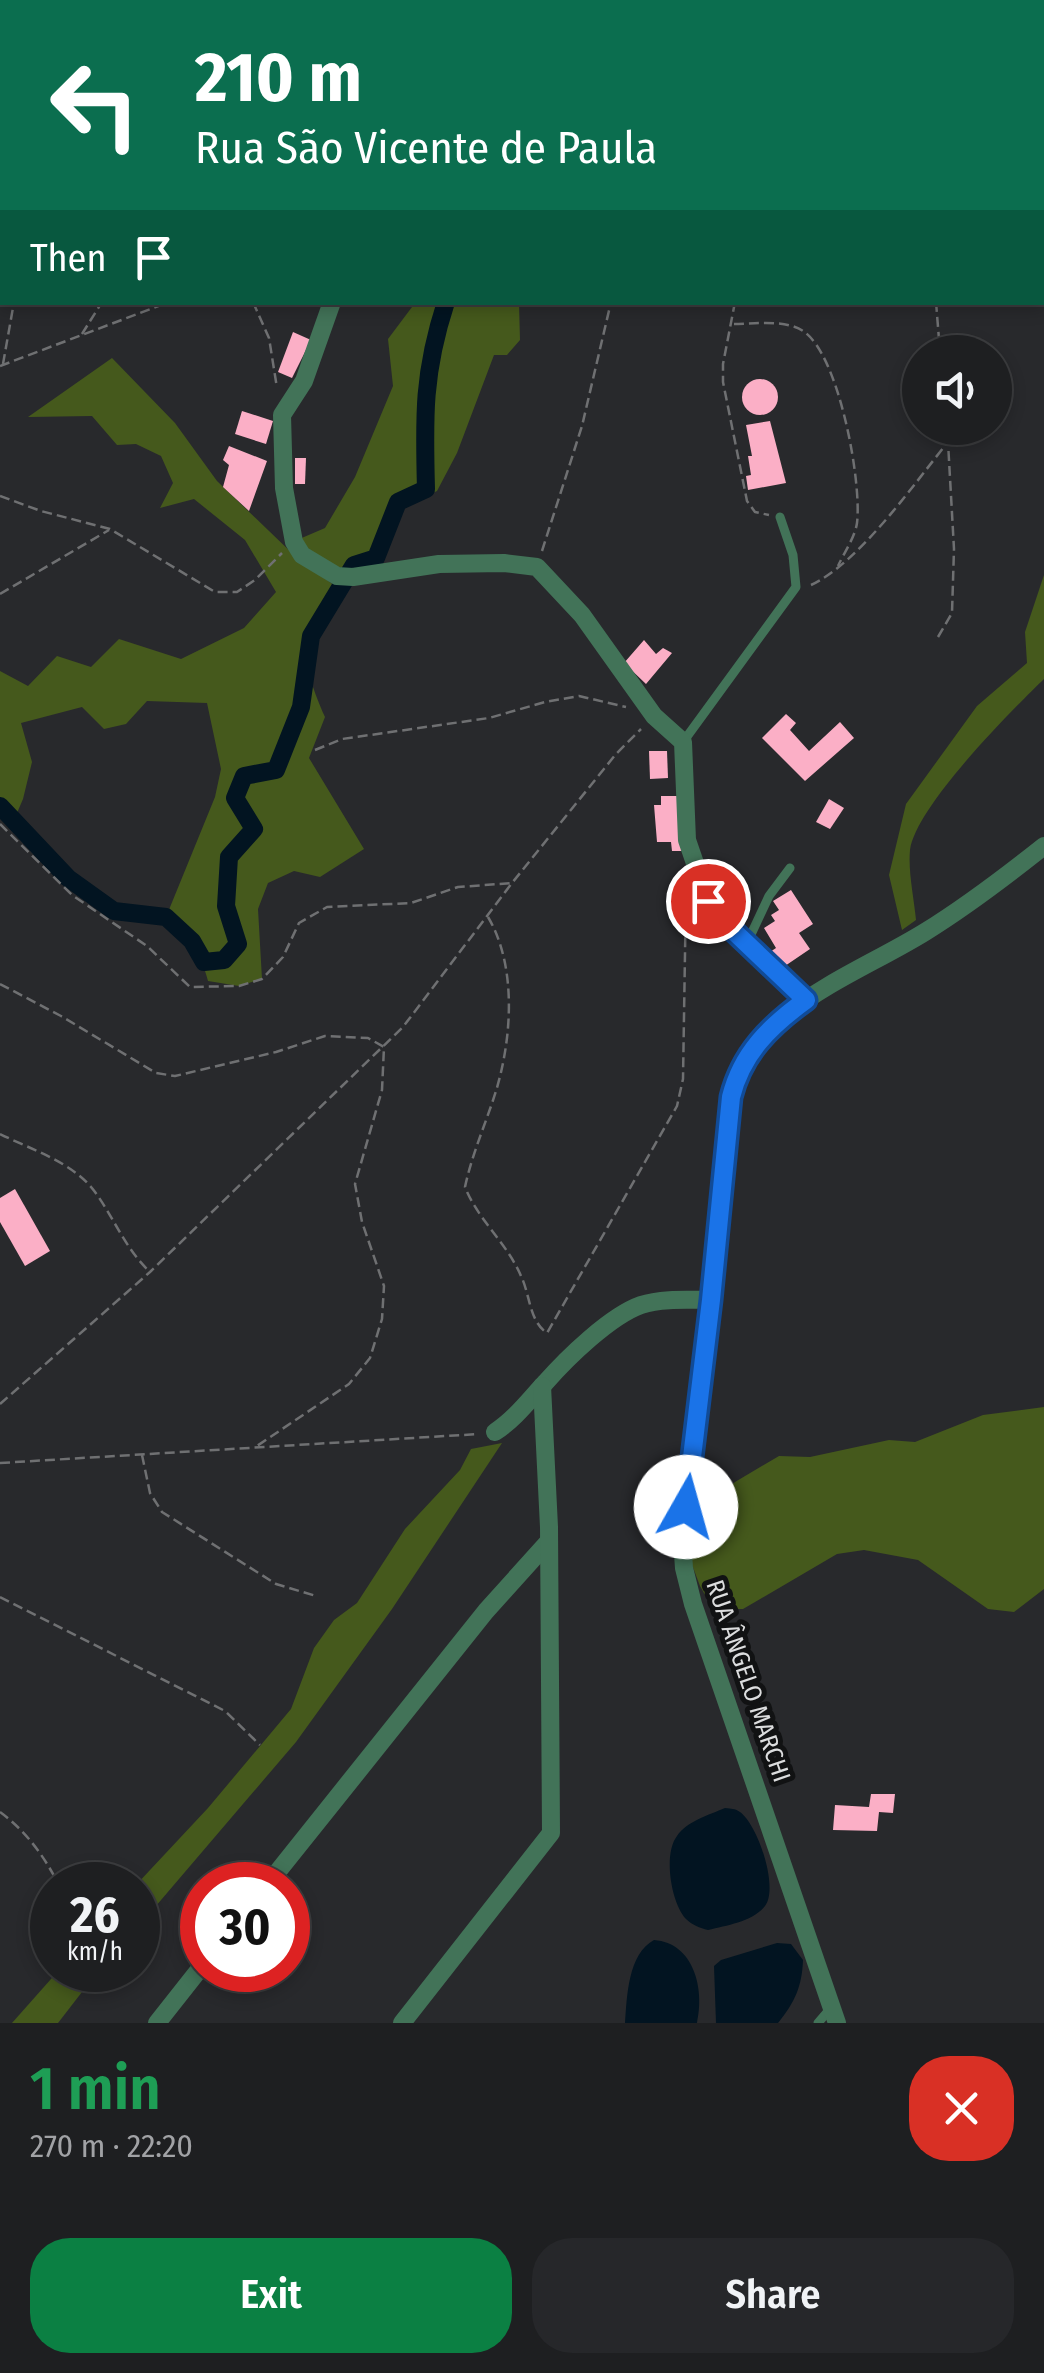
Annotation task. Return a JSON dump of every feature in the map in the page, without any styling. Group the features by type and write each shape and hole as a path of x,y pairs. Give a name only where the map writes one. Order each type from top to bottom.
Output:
{"street":[{"path":"331,305 304,381 282,414 284,488 294,542 302,555 348,577 440,564 536,566 582,615 654,716 683,742 687,840 708,901 722,920 806,1000"},
{"name":"RUA ÂNGELO MARCHI","path":"834,2015 692,1604 684,1568 682,1540 726,1136 737,1072 753,1047 806,1000 973,902 1044,846"},
{"path":"495,1432 510,1423 565,1360 640,1305 711,1300"},
{"path":"402,2023 551,1833 549,1541 542,1386"},
{"path":"285,1862 486,1612 549,1541"},
{"path":"156,2023 181,1992"}],"lane":[{"path":"683,742 796,588 793,555 780,518"},
{"path":"747,943 768,896 790,868"},
{"path":"818,2023 834,2015"}],"path":[{"path":"1,366 13,305"},
{"path":"82,336 100,305"},
{"path":"1,366 161,305"},
{"path":"253,305 268,338 282,414"},
{"path":"536,566 582,426 610,305"},
{"path":"736,305 723,382 748,501 755,512 780,518"},
{"path":"936,305 939,335"},
{"path":"734,324 776,323 803,330 824,355 851,437 856,471 857,526 838,566"},
{"path":"796,588 814,584 838,566 894,510 946,445"},
{"path":"938,637 952,614 954,549 948,445"},
{"path":"0,496 41,512 110,529 216,592 237,592 256,580 294,542"},
{"path":"0,594 110,529"},
{"path":"315,750 342,739 489,718 579,696 654,716"},
{"path":"0,1404 150,1272 384,1047 616,754 654,716"},
{"path":"0,824 72,896 148,946 190,987 238,986 262,979 283,957 298,923 327,907 411,903 458,887 512,883"},
{"path":"488,917 499,935 506,960 508,1007 497,1086 465,1187 473,1206 521,1274 538,1326 547,1332 677,1106 684,1079 686,877"},
{"path":"0,984 156,1073 176,1076 325,1036 368,1038 384,1047"},
{"path":"254,1448 349,1384 370,1358 382,1320 384,1286 362,1222 356,1184 382,1090 384,1047"},
{"path":"0,1134 74,1170 94,1190 133,1256 150,1272"},
{"path":"0,1463 495,1432"},
{"path":"142,1456 150,1493 162,1512 276,1584 316,1596"},
{"path":"0,1597 225,1711 260,1745"},
{"path":"0,1812 17,1824 47,1862"}],"green space":[{"path":"414,305 519,305 520,340 507,355 494,355 457,453 437,491 402,508 378,572 355,571 323,561 297,540 325,528 355,477 393,386 388,339"},
{"path":"112,358 175,423 217,481 296,557 339,589 318,624 308,651 310,678 325,717 309,758 364,849 320,877 294,871 268,883 258,909 262,979 239,986 208,981 192,946 166,917 215,797 221,769 207,703 147,701 126,724 104,729 82,707 21,723 32,762 23,799 14,820 0,806 0,671 28,686 57,656 91,667 119,639 181,659 244,628 276,592 245,540 194,499 160,508 173,483 161,456 136,444 117,445 92,416 28,417"},
{"path":"1044,575 1044,679 967,760 916,831 910,850 910,876 916,920 902,930 889,875 906,804 977,706 1027,663 1025,632"},
{"path":"1044,1407 1044,1589 1014,1612 988,1609 918,1560 864,1550 837,1554 743,1609 713,1609 700,1586 691,1562 715,1500 735,1482 779,1456 810,1457 889,1440 915,1442 983,1415"},
{"path":"502,1443 392,1609 296,1742 194,1862 180,1862 180,1878 160,1901 158,1862 291,1709 314,1648 334,1620 357,1603 405,1529 460,1470 471,1449"},
{"path":"39,1992 82,1992 58,2023 12,2023"}],"water":[{"path":"725,1808 740,1812 753,1830 768,1872 769,1897 753,1916 708,1930 686,1919 676,1902 670,1854 686,1826"},
{"path":"654,1940 679,1949 694,1970 699,1996 697,2023 625,2023 634,1965 645,1946"},
{"path":"777,1943 791,1944 803,1960 799,1986 778,2023 716,2023 714,1966 721,1960"}],"building":[{"path":"293,332 311,340 292,378 278,372"},
{"path":"760,379 773,384 778,397 773,410 760,415 747,410 742,397 747,384"},
{"path":"242,411 273,421 266,444 235,434"},
{"path":"770,421 786,483 748,490 748,456 752,456 746,425"},
{"path":"229,446 267,461 249,511 223,487 229,465 223,460"},
{"path":"295,458 306,458 305,484 295,484"},
{"path":"644,640 656,654 663,648 672,653 646,684 624,663"},
{"path":"786,714 796,723 790,730 809,751 840,722 854,738 805,781 762,738"},
{"path":"649,751 667,751 668,778 650,779"},
{"path":"661,796 678,796 682,851 672,851 671,842 657,842 654,805 661,805"},
{"path":"829,799 844,808 830,829 816,822"},
{"path":"791,890 813,924 799,933 810,949 782,968 770,952 776,948 764,928 775,921 771,915 779,910 773,901"},
{"path":"15,1189 50,1251 25,1266 0,1222 0,1198"},
{"path":"871,1794 895,1794 893,1813 879,1812 877,1831 833,1830 835,1805 869,1807"}],"waterway":[{"path":"0,806 68,878 114,911 166,917 192,941 204,962 224,960 238,944 226,906 229,857 254,829 235,798 244,776 276,770 301,707 311,636 354,565 376,558 398,502 426,489 427,395 445,305"}],"route":[{"path":"686,1507 731,1097 737,1072 753,1047 806,1000 722,920 708,901"}]}
